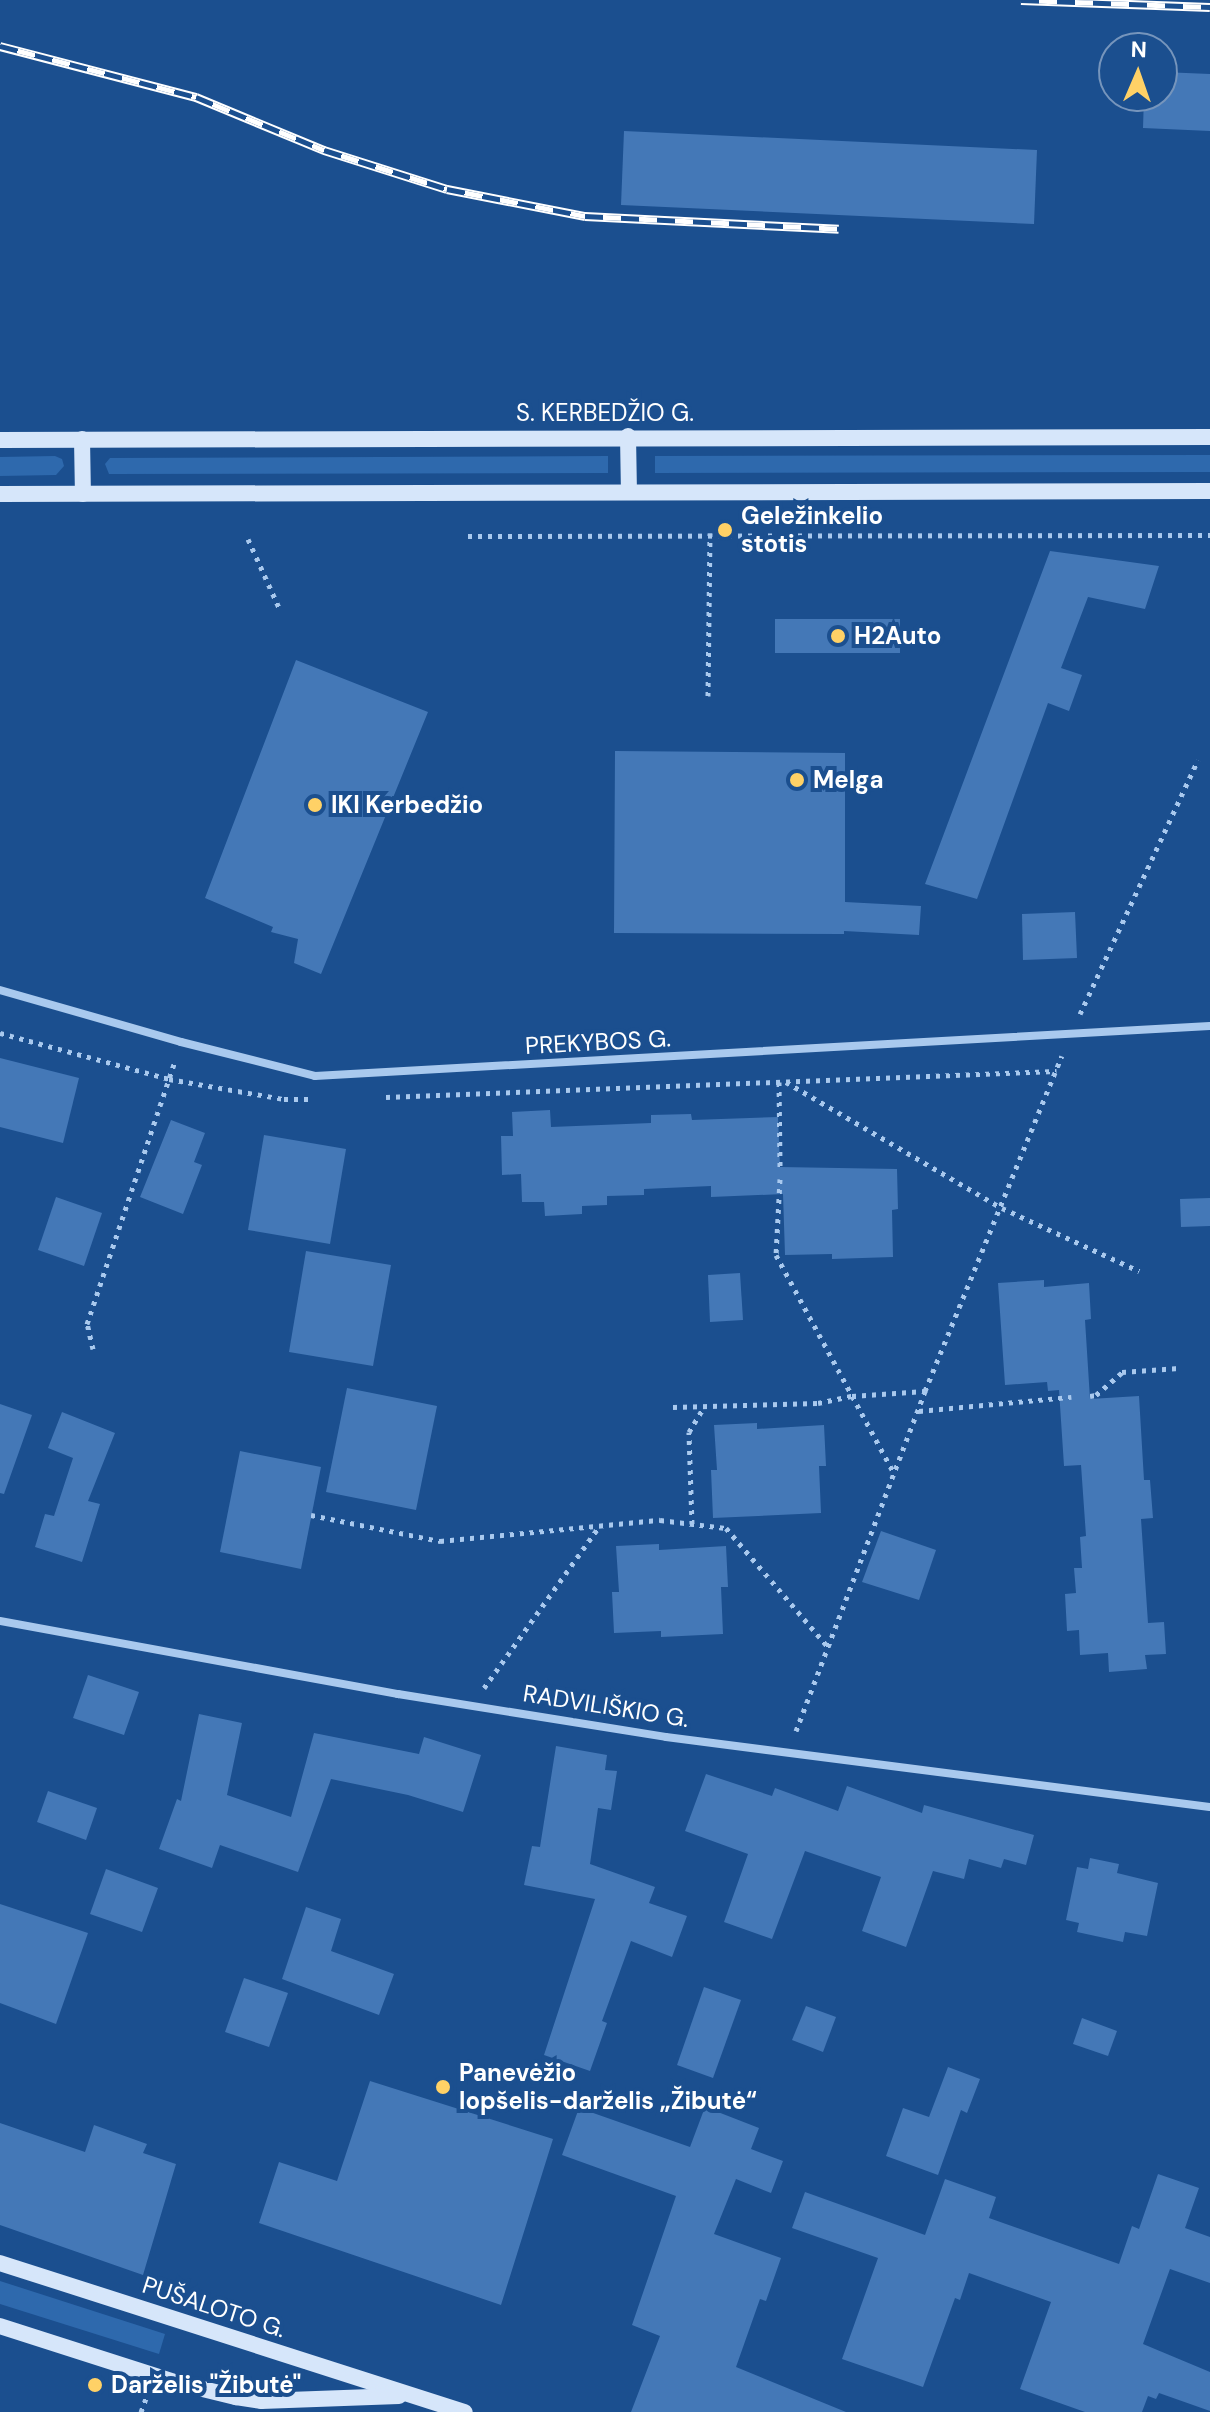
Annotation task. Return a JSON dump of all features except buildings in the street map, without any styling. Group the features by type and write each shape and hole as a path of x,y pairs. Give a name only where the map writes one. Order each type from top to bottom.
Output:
{"main road":[{"name":"S. KERBEDŽIO G.","path":"0,440 628,436 1210,437"},
{"path":"628,436 629,492"},
{"path":"82,439 83,494"},
{"path":"0,494 1210,491"},
{"name":"PUŠALOTO G.","path":"0,2263 465,2412"},
{"name":"PUŠALOTO G.","path":"0,2326 178,2383 236,2397 261,2401 413,2396"}],"street":[{"name":"PREKYBOS G.","path":"0,990 181,1042 315,1076 1210,1026"},
{"name":"RADVILIŠKIO G.","path":"0,1621 471,1706 666,1737 1210,1807"}],"path":[{"path":"708,696 710,533"},
{"path":"468,536 710,533 1210,535"},
{"path":"248,539 280,610"},
{"path":"788,1751 925,1391 1070,1036 1198,760"},
{"path":"0,1033 169,1079 87,1324 93,1349"},
{"path":"399,1097 1056,1071"},
{"path":"780,1168 782,1082"},
{"path":"782,1082 1002,1208 1139,1271"},
{"path":"780,1179 776,1255 895,1474"},
{"path":"1090,1396 1096,1395 1122,1372 1179,1368"},
{"path":"673,1407 818,1403 852,1396 925,1391"},
{"path":"919,1411 1071,1397"},
{"path":"692,1524 689,1432 704,1406"},
{"path":"311,1515 440,1541 660,1520 726,1528 829,1648"},
{"path":"471,1706 600,1526"}],"shaded area":[{"path":"1210,455 1210,472 655,473 655,456"},
{"path":"55,456 62,459 64,466 56,475 0,476 0,457"},
{"path":"608,456 608,473 109,474 105,464 110,458"},
{"path":"0,2281 165,2334 159,2354 0,2304"}],"railway":[{"path":"1021,0 1210,7"},
{"path":"0,46 196,97 324,150 447,189 585,216 839,229"}],"place":[{"name":"Geležinkelio stotis","path":"725,530"},
{"name":"H2Auto","path":"838,636"},
{"name":"Melga","path":"797,780"},
{"name":"IKI Kerbedžio","path":"315,805"},
{"name":"Panevėžio lopšelis-darželis „Žibutė“","path":"443,2087"},
{"name":"Darželis \"Žibutė\"","path":"95,2385"}]}
